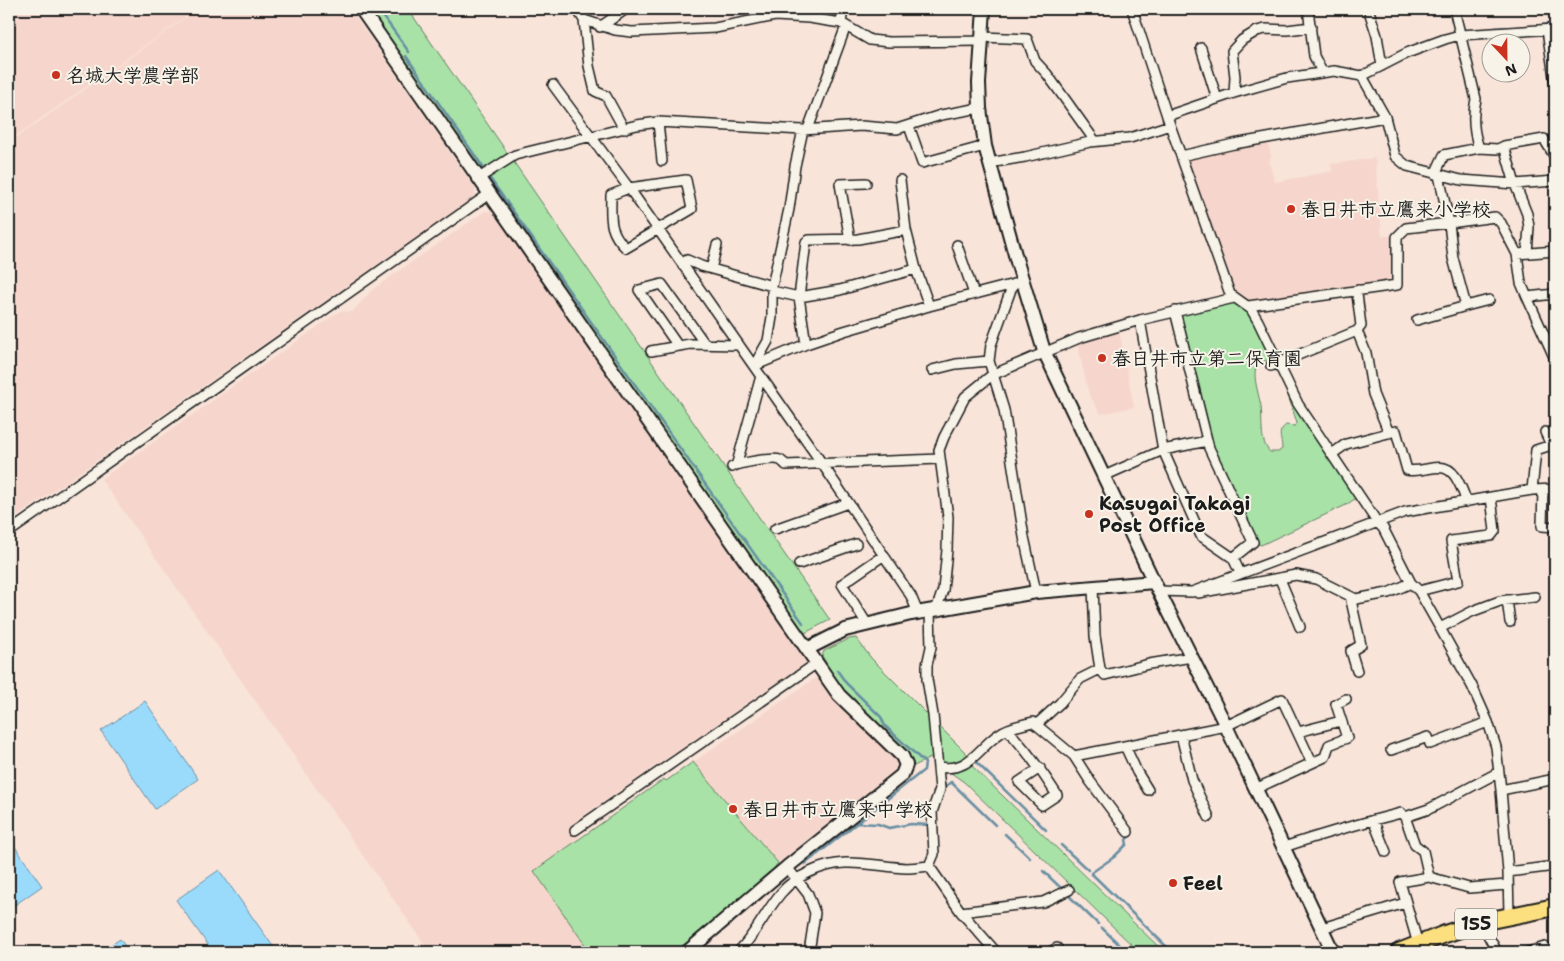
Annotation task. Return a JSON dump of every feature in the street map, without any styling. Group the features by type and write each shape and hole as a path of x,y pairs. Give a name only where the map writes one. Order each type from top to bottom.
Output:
{"highway":[{"name":"155","path":"1399,952 1481,922 1555,907"}],"street":[{"path":"360,9 839,695 902,756 906,765 902,775 787,867 687,952"},
{"path":"577,9 584,20 589,66 595,91 606,96 624,128"},
{"path":"600,27 626,9"},
{"path":"754,366 768,341 772,317 772,288 789,209 795,166 805,129 843,24 843,9"},
{"path":"984,9 980,108 985,146 1018,283 1044,352 1256,788 1333,952"},
{"path":"1132,9 1168,121 1230,294 1248,306 1258,321 1274,365 1298,404 1382,528 1411,583 1419,591 1472,686 1488,722 1496,748 1501,790 1508,872 1509,915"},
{"path":"1308,9 1314,56 1322,72"},
{"path":"1454,9 1476,99 1473,129 1479,148"},
{"path":"1369,11 1377,36 1382,66"},
{"path":"584,20 600,27 632,32 715,28 775,12 843,24 870,40 889,42 1027,39 1035,61 1047,74 1095,141"},
{"path":"1234,93 1235,77 1232,51 1242,40 1257,31 1265,29 1287,30 1311,27"},
{"path":"989,163 1095,141 1130,138 1217,99 1286,78 1334,71 1362,76 1429,44 1460,35 1551,29 1555,83"},
{"path":"1201,48 1217,99"},
{"path":"1362,76 1385,117 1395,156 1407,166 1461,180 1515,184 1555,181"},
{"path":"553,85 592,136 754,366 911,596 928,612"},
{"path":"479,178 515,155 624,128 658,122 805,129 861,126 897,129 940,115 980,108"},
{"path":"1181,156 1234,144 1385,117"},
{"path":"658,122 662,161"},
{"path":"908,126 922,164 985,146"},
{"path":"1466,306 1437,174 1444,155 1479,148 1498,149 1504,146 1544,139 1555,156"},
{"path":"1504,146 1515,184 1527,214 1527,253"},
{"path":"686,180 692,209 626,248 616,239 612,225 611,195 629,188 686,180"},
{"path":"900,180 906,230 916,269 929,306"},
{"path":"850,240 840,184 866,183"},
{"path":"9,532 490,194"},
{"path":"1248,306 1397,285 1397,237 1406,228 1495,217 1501,222 1517,254 1521,283 1555,359"},
{"path":"806,344 799,297 806,242 809,240 850,240 906,230"},
{"path":"710,269 717,245"},
{"path":"957,245 974,294"},
{"path":"1517,254 1555,251"},
{"path":"683,266 687,260 799,297 840,290 916,269"},
{"path":"754,366 806,344 929,306 1018,283"},
{"path":"1018,283 991,345 989,361 1004,410 1018,507 1036,592"},
{"path":"678,346 639,290 662,284 705,344"},
{"path":"1274,365 1357,331 1361,326 1358,290"},
{"path":"1527,297 1555,294"},
{"path":"929,866 934,854 932,812 940,789 933,715 927,679 927,665 931,647 928,612 943,590 948,517 939,450 965,397 992,375 1079,338 1140,320 1234,298"},
{"path":"1417,320 1489,300"},
{"path":"1176,312 1206,441 1253,542 1233,558"},
{"path":"1140,320 1163,450 1201,536 1233,558 1240,573"},
{"path":"1357,331 1366,353 1373,394 1389,432"},
{"path":"652,351 678,346 705,344 739,345"},
{"path":"932,370 956,364 989,361"},
{"path":"761,376 734,465 778,459 786,465 821,462 940,459"},
{"path":"1332,454 1346,444 1396,431 1407,470 1446,468 1457,478 1466,502"},
{"path":"1532,490 1536,450 1551,445 1545,432"},
{"path":"1104,476 1163,450 1206,441"},
{"path":"1192,592 1405,512 1532,490 1555,489"},
{"path":"1544,490 1542,526 1555,527"},
{"path":"1419,591 1458,581 1451,542 1491,536 1496,531 1491,497"},
{"path":"774,528 845,504"},
{"path":"799,564 856,544"},
{"path":"867,624 842,584 884,555"},
{"path":"807,649 845,630 867,624 1036,592 1093,587 1157,586 1200,594 1296,575 1316,580 1356,598 1388,593 1411,583"},
{"path":"1280,578 1300,627"},
{"path":"1093,587 1095,636 1100,669 1105,675 1149,664 1192,657"},
{"path":"1350,596 1361,645 1351,651 1357,671"},
{"path":"1440,628 1500,601 1535,597"},
{"path":"1507,600 1510,622"},
{"path":"576,830 817,663"},
{"path":"1036,725 1080,679 1100,669"},
{"path":"1074,756 1226,726 1282,699 1312,763"},
{"path":"1256,788 1325,757 1329,745 1347,738 1336,704 1346,699"},
{"path":"1298,732 1341,720"},
{"path":"939,767 955,768 969,761 999,733 1033,722 1074,756 1128,832"},
{"path":"1391,750 1428,737 1430,744 1488,722"},
{"path":"1008,730 1040,768"},
{"path":"1181,735 1192,780 1209,817"},
{"path":"1125,746 1148,790"},
{"path":"1404,817 1429,809 1499,772"},
{"path":"1501,790 1555,779"},
{"path":"1284,847 1329,832 1401,813 1415,845 1423,851 1429,877"},
{"path":"1373,820 1386,852"},
{"path":"738,952 758,928 781,892 798,879 827,866 844,863 907,868 929,866"},
{"path":"929,866 961,912 996,952"},
{"path":"1508,872 1555,866"},
{"path":"787,867 808,894 815,913 809,952"},
{"path":"1418,944 1400,882 1429,877 1469,888 1507,885"},
{"path":"961,912 1043,902 1069,890"},
{"path":"1322,928 1405,903"},
{"path":"1481,922 1497,952"},
{"path":"1528,952 1545,947 1546,952"}],"shaded area":[{"name":"名城大学農学部","path":"9,9 197,9 9,141"},
{"path":"198,9 350,9 476,189 474,197 9,522 9,143"},
{"name":"春日井市立鷹来小学校","path":"1268,140 1271,157 1269,162 1275,182 1332,171 1331,164 1375,158 1382,236 1395,236 1395,281 1250,303 1233,292 1185,159"},
{"path":"485,211 493,212 807,662 570,825 579,838 664,779 666,781 817,677 833,700 897,761 897,768 778,863 772,871 675,952 430,952 101,479 340,311 352,312 373,289"},
{"name":"春日井市立第二保育園","path":"1119,330 1134,407 1101,414 1089,395 1077,343"}],"green space":[{"path":"367,9 408,9 830,620 803,634"},
{"path":"1232,302 1247,309 1274,362 1261,360 1257,364 1255,372 1261,406 1263,437 1270,452 1278,452 1282,449 1280,436 1283,428 1286,425 1295,426 1297,423 1284,383 1356,498 1346,505 1261,545 1257,543 1212,447 1179,317 1181,314"},
{"path":"856,638 871,658 969,756 971,765 1164,952 1139,952 964,782 930,758 914,766 908,753 828,672 830,670 822,656 824,651 849,639"},
{"path":"693,762 778,863 772,871 675,952 590,952 534,871 664,779 666,781"}],"water":[{"path":"145,701 198,779 155,809 101,731"},
{"path":"9,838 42,886 9,909"},
{"path":"219,870 277,952 213,952 176,900"},
{"path":"120,939 129,952 101,952"}],"waterway":[{"path":"378,9 409,52"},
{"path":"1542,25 1555,23"},
{"path":"1496,28 1521,27"},
{"path":"406,56 485,170"},
{"path":"489,177 803,623"},
{"path":"805,864 924,770 925,763 885,726 881,717 846,683 837,670"},
{"path":"977,763 1046,830"},
{"path":"943,788 951,782 995,825"},
{"path":"856,823 878,824 889,828 911,824 929,825"},
{"path":"1005,834 1030,858"},
{"path":"1091,873 1114,857 1127,844 1126,840 1129,836"},
{"path":"1061,845 1088,870"},
{"path":"1043,871 1061,888"},
{"path":"1092,874 1172,952"},
{"path":"1067,894 1098,924"},
{"path":"1102,928 1127,952"}],"place":[{"name":"名城大学農学部","path":"56,75"},
{"name":"春日井市立鷹来小学校","path":"1291,209"},
{"name":"春日井市立第二保育園","path":"1102,358"},
{"name":"Kasugai Takagi Post Office","path":"1089,514"},
{"name":"春日井市立鷹来中学校","path":"733,809"},
{"name":"Feel","path":"1173,883"}]}
